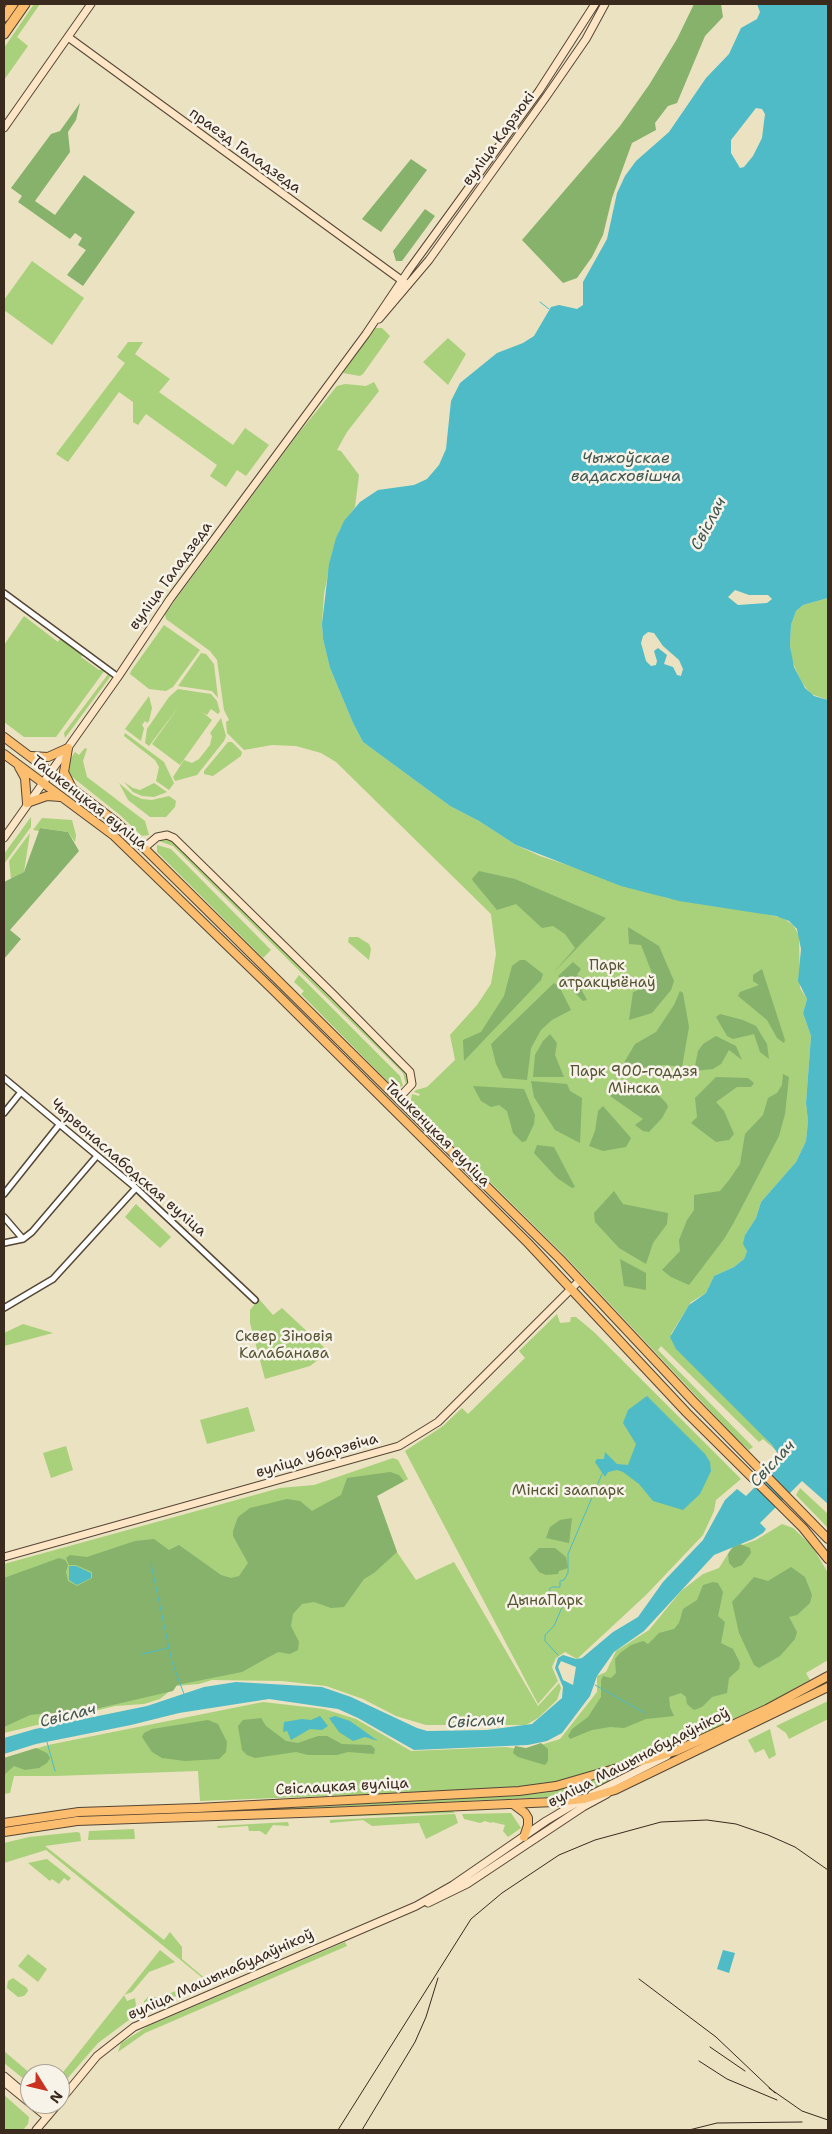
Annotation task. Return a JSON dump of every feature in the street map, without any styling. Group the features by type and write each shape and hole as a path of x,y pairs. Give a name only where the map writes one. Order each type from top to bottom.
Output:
{"highway":[{"path":"4,17 13,4"},
{"path":"4,34 25,4"}],"main road":[{"name":"Ташкенцкая вуліца","path":"4,737 115,821 144,848 580,1280 694,1402 828,1539"},
{"path":"29,756 48,757 68,748"},
{"path":"68,748 64,772 73,790"},
{"name":"Ташкенцкая вуліца","path":"4,754 113,835 136,857 390,1107 570,1288 687,1413 788,1513 819,1546 828,1560"},
{"path":"16,763 25,778 27,803 47,796 65,798"},
{"path":"136,857 144,848"},
{"path":"390,1107 398,1099"},
{"name":"вуліца Машынабудаўнікоў","path":"676,1751 800,1692 828,1676"},
{"name":"вуліца Машынабудаўнікоў","path":"615,1790 828,1688"},
{"path":"777,1713 800,1695 800,1692"},
{"name":"Свіслацкая вуліца","path":"4,1823 79,1812 197,1808 519,1791 556,1786 676,1751"},
{"name":"Свіслацкая вуліца","path":"4,1832 40,1825 77,1821 513,1804 584,1799 615,1790"},
{"path":"513,1804 526,1813 528,1818 524,1837"}],"street":[{"path":"4,128 91,4"},
{"name":"вуліца Карзюкі","path":"401,280 544,84 595,4"},
{"name":"вуліца Карзюкі","path":"408,285 546,97 582,45 605,4"},
{"name":"праезд Галадзеда","path":"68,38 408,285"},
{"name":"вуліца Галадзеда","path":"4,838 118,677 166,605 366,334 401,280"},
{"name":"вуліца Галадзеда","path":"366,334 408,285"},
{"path":"4,594 118,677"},
{"path":"144,848 157,837 166,835 174,838 333,994 410,1072 412,1084 398,1099"},
{"name":"Чырвонаслабодская вуліца","path":"4,1078 136,1188 255,1300"},
{"path":"4,1113 21,1092"},
{"path":"4,1194 59,1125"},
{"path":"4,1243 23,1239 32,1232 96,1156"},
{"path":"4,1308 53,1279 136,1188"},
{"path":"4,1217 23,1239"},
{"name":"вуліца Убарэвіча","path":"4,1557 398,1446 438,1422 580,1280"},
{"name":"вуліца Машынабудаўнікоў","path":"416,1906 453,1885 584,1799 676,1751"},
{"name":"вуліца Машынабудаўнікоў","path":"70,2090 98,2056 117,2039 143,2022 416,1906 445,1896 467,1884 583,1807 615,1790"},
{"path":"4,2076 20,2090"},
{"path":"4,2082 47,2117"},
{"name":"вуліца Машынабудаўнікоў","path":"36,2130 50,2114"}],"green space":[{"path":"34,4 40,4 17,37 28,46 4,80 4,48"},
{"path":"694,4 721,4 723,17 705,36 677,103 668,106 655,123 656,130 632,143 612,198 603,235 592,257 577,278 563,283 522,240 620,126 649,85 677,39"},
{"path":"80,103 76,120 68,132 70,152 35,201 55,215 84,175 135,212 83,286 67,275 86,250 78,245 82,238 75,233 70,239 18,202 22,196 11,188 51,134 60,131"},
{"path":"411,159 427,170 381,232 362,219"},
{"path":"425,209 435,216 402,261 396,261 393,251"},
{"path":"32,261 84,298 52,345 4,310 4,300"},
{"path":"375,328 382,328 390,336 363,374 360,376 343,373"},
{"path":"448,338 466,354 448,385 423,362"},
{"path":"128,342 143,342 135,354 170,379 159,392 233,445 245,428 269,445 246,476 237,470 226,487 210,476 217,465 146,414 138,425 133,422 133,402 119,392 68,462 56,454 125,363 117,357"},
{"name":"Парк 900-годдзя Мінска","path":"374,382 379,391 347,432 337,450 341,451 359,475 355,507 340,529 332,553 324,594 322,624 323,639 330,668 363,742 450,806 479,821 516,845 540,856 667,898 753,911 783,918 793,925 799,935 800,988 807,999 803,1013 811,1036 806,1103 808,1121 806,1141 796,1162 761,1202 756,1218 745,1235 747,1251 744,1259 734,1267 714,1276 706,1293 691,1302 671,1334 778,1452 763,1439 759,1442 661,1346 658,1350 753,1447 749,1450 732,1434 565,1256 413,1106 412,1094 419,1096 420,1094 414,1092 427,1087 455,1060 450,1035 477,1005 491,984 496,954 491,914 336,762 321,753 296,746 272,745 244,750 227,733 226,722 229,720 224,710 217,660 210,651 166,619 165,614 298,434 337,386 345,384 366,386"},
{"path":"828,598 828,700 811,694 802,683 792,661 790,646 791,625 796,611 803,605"},
{"path":"24,616 58,642 61,637 84,653 81,657 99,670 105,670 56,737 24,737 4,722 4,645"},
{"path":"164,625 200,650 173,687 166,691 149,689 130,674"},
{"path":"201,653 206,654 214,664 218,698 212,691 178,686"},
{"path":"109,673 110,677 65,738 64,733"},
{"path":"178,689 211,694 217,701 220,712 218,714 211,709 207,715 202,712 212,720 180,765 152,744 180,705 149,746 145,743 147,729 169,697"},
{"path":"149,696 152,708 149,721 147,723 145,721 142,725 144,728 141,741 125,729"},
{"path":"221,718 226,736 224,741 197,775 175,781 173,777 184,760 192,763 199,759 210,745 212,736 210,733"},
{"path":"125,733 164,762 174,783 169,790 156,781 159,767 155,760 124,736"},
{"path":"228,742 232,742 242,752 241,756 213,776 204,774 204,771"},
{"path":"85,748 87,749 83,761 87,777 145,821 149,835 142,836 120,815 71,776 69,761 75,752 79,755"},
{"path":"124,782 140,790 154,783 167,792 154,797 142,796 133,792"},
{"path":"119,783 133,795 142,799 152,800 169,796 176,801 175,807 166,817 150,817 128,800"},
{"path":"31,817 31,827 4,864 4,854"},
{"path":"42,818 72,820 76,835 75,842 68,832 41,828 39,831 33,830"},
{"path":"40,828 68,832 79,851 10,930 21,939 4,959 4,882 24,872"},
{"path":"30,833 24,872 11,879 9,861"},
{"path":"166,838 173,841 408,1073 409,1079 406,1084 403,1073 173,846 159,841"},
{"path":"157,845 171,849 271,950 263,958 157,852"},
{"path":"479,871 515,879 606,918 553,973 575,948 565,934 553,926 542,928 516,904 497,910 472,879"},
{"path":"628,927 659,946 674,981 671,990 652,1013 629,1020 633,992 656,983 641,945 629,944"},
{"path":"349,937 358,937 369,944 371,949 369,960 348,942"},
{"path":"520,960 525,960 543,974 541,980 464,1061 463,1040 481,1032 504,996 512,966"},
{"path":"573,962 581,969 577,975 586,979 580,987 587,1000 583,1001 558,976"},
{"path":"762,969 785,1040 784,1043 777,1038 767,1020 738,996 740,992 759,985 753,981 753,975"},
{"path":"299,975 400,1076 403,1086 391,1085 301,994 304,991 294,982"},
{"path":"554,983 559,986 571,1010 552,1020 541,1030 531,1048 527,1080 503,1078 496,1064 491,1044"},
{"path":"680,991 683,993 689,1027 682,1067 664,1065 624,1070 625,1061 635,1044 656,1032 674,1005"},
{"path":"720,1014 743,1020 756,1026 767,1044 769,1059 760,1052 754,1034 733,1039 727,1036 716,1017"},
{"path":"550,1034 557,1043 555,1055 564,1077 533,1077 535,1055 543,1041"},
{"path":"716,1036 736,1046 742,1060 729,1050 721,1064 713,1069 694,1071 698,1051 703,1044"},
{"path":"783,1074 789,1077 785,1114 779,1136 733,1224 689,1285 671,1277 662,1270 680,1251 679,1240 687,1220 694,1210 694,1195 720,1191 729,1180 740,1164 745,1134 763,1115 768,1098 777,1093 782,1085"},
{"path":"716,1077 748,1078 754,1083 751,1087 737,1087 716,1102 724,1111 734,1134 729,1140 716,1142 691,1123 697,1117 695,1098"},
{"path":"531,1081 567,1084 570,1091 582,1098 580,1143 555,1130 534,1097"},
{"path":"623,1082 649,1085 667,1104 668,1107 662,1118 649,1132 643,1131 635,1125 643,1119 610,1096"},
{"path":"473,1086 524,1089 535,1115 534,1124 526,1141 522,1142 513,1133 507,1111 499,1105 491,1107 481,1101"},
{"path":"603,1106 631,1138 626,1147 603,1151 589,1146 595,1131 598,1111"},
{"path":"537,1145 554,1147 575,1187 572,1188 557,1178 534,1153"},
{"path":"614,1191 623,1204 668,1213 667,1224 653,1243 646,1264 619,1248 595,1222 594,1213"},
{"path":"136,1204 171,1237 160,1248 125,1217"},
{"path":"620,1259 646,1273 646,1290 624,1286"},
{"name":"Сквер Зіновія Калабанава","path":"259,1299 273,1315 282,1308 327,1350 310,1366 265,1379 250,1323 250,1310"},
{"name":"Мінскі заапарк","path":"557,1314 560,1323 570,1322 571,1317 576,1317 594,1332 741,1479 716,1500 714,1511 703,1535 646,1595 577,1659 565,1652 556,1658 552,1667 558,1681 538,1704 405,1451 443,1426 462,1408 468,1414 525,1358 519,1351"},
{"path":"23,1324 53,1333 4,1346 4,1333"},
{"path":"248,1407 255,1431 207,1444 200,1420"},
{"path":"66,1446 73,1470 51,1478 43,1453"},
{"path":"393,1458 398,1460 408,1479 377,1496 397,1552 416,1580 454,1562 538,1706 559,1683 561,1688 557,1700 538,1718 526,1725 426,1725 396,1716 363,1699 326,1686 282,1681 212,1680 199,1684 176,1686 160,1699 144,1704 115,1706 4,1733 4,1564 280,1488 314,1485"},
{"path":"390,1472 399,1475 404,1481 377,1496 397,1552 374,1573 364,1579 344,1607 331,1608 314,1602 302,1604 293,1614 291,1626 299,1642 298,1650 290,1654 278,1652 242,1672 177,1685 173,1691 65,1716 48,1713 30,1715 4,1727 4,1578 59,1558 65,1560 68,1565 66,1572 68,1581 77,1586 92,1578 92,1572 76,1565 69,1565 66,1558 70,1555 87,1557 135,1541 154,1539 169,1550 179,1545 221,1575 231,1578 239,1576 248,1563 233,1536 233,1531 238,1517 250,1508 287,1499 300,1501 312,1511 341,1495 347,1478"},
{"path":"800,1488 828,1514 828,1528 796,1495"},
{"path":"572,1518 569,1543 546,1538 550,1527 560,1520"},
{"path":"782,1524 793,1528 812,1546 828,1573 828,1660 806,1673 810,1680 762,1707 705,1735 667,1750 560,1782 504,1789 200,1801 198,1771 14,1776 10,1793 4,1794 4,1758 48,1745 263,1702 324,1709 356,1719 411,1751 506,1747 525,1750 560,1739 597,1692 597,1676 606,1672 616,1651 649,1630 681,1591 703,1574 719,1568 731,1549 756,1540"},
{"path":"740,1544 750,1548 751,1553 742,1565 734,1568 729,1563 728,1554 733,1547"},
{"path":"539,1548 555,1548 566,1557 568,1568 559,1571 558,1574 546,1575 539,1572 529,1558"},
{"path":"791,1567 805,1577 812,1595 810,1603 797,1615 789,1617 797,1632 795,1639 780,1656 759,1668 754,1665 739,1633 732,1602 754,1577 768,1581"},
{"path":"713,1582 718,1583 723,1592 718,1616 725,1622 721,1643 733,1649 740,1663 739,1669 729,1678 727,1693 712,1697 702,1707 694,1710 687,1704 686,1697 681,1693 669,1697 670,1707 674,1716 646,1719 624,1728 610,1727 592,1730 570,1739 568,1736 572,1729 588,1717 601,1697 601,1680 603,1676 611,1678 616,1673 615,1659 620,1653 631,1645 643,1641 648,1644 659,1633 674,1629 679,1623 683,1609 697,1600 703,1585"},
{"path":"828,1701 828,1719 789,1739 786,1733 776,1726"},
{"path":"261,1718 266,1726 286,1741 298,1743 318,1736 327,1736 342,1744 371,1745 375,1749 374,1754 348,1752 337,1755 308,1755 296,1752 255,1758 247,1755 242,1750 238,1726 243,1720"},
{"path":"208,1720 218,1724 227,1742 226,1752 219,1759 185,1761 162,1758 152,1752 142,1737 144,1733 152,1729"},
{"path":"770,1729 776,1755 769,1759 764,1749 755,1753 748,1740"},
{"path":"541,1743 548,1749 548,1761 545,1765 518,1757 513,1753 515,1746 526,1748"},
{"path":"36,1748 47,1753 50,1758 47,1763 39,1768 25,1770 14,1766 4,1775 4,1758"},
{"path":"625,1772 584,1794 201,1813 514,1795 573,1785"},
{"path":"450,1810 455,1813 330,1817 333,1816"},
{"path":"511,1813 521,1828 508,1837 503,1831 505,1825 485,1821 480,1823 464,1819 462,1814"},
{"path":"455,1814 458,1823 426,1839 419,1823 372,1826 363,1820 330,1823 330,1820"},
{"path":"288,1822 289,1826 273,1825 266,1835 260,1831 249,1831 248,1826 218,1828 217,1826"},
{"path":"134,1829 135,1839 88,1840 89,1831"},
{"path":"80,1833 81,1841 45,1846 164,1940 170,1932 182,1947 182,1959 207,1980 46,1850 4,1863 4,1843 29,1837"},
{"path":"47,1859 71,1878 68,1881 64,1878 59,1884 52,1879 50,1881 28,1863"},
{"path":"345,1942 347,1946 145,2033 118,2052 121,2043 148,2026"},
{"path":"160,1950 175,1962 149,1972 132,1992 124,1995"},
{"path":"28,1954 47,1969 38,1982 18,1966"},
{"path":"13,1978 27,1988 28,1991 24,1996 18,1997 7,1988 8,1981"},
{"path":"195,1983 199,1986 144,2010 144,2001 148,1997 161,1997"},
{"path":"124,1995 127,2001 135,1998 137,2014 98,2043 70,2075 69,2064"},
{"path":"4,2051 20,2065 20,2076 4,2063"},
{"path":"4,2095 20,2109 20,2114 26,2114 29,2117 28,2124 23,2130 4,2130"}],"water":[{"name":"Чыжоўскае вадасховішча","path":"757,4 828,4 828,598 803,605 796,611 791,625 790,646 794,667 805,688 814,696 828,700 828,1504 802,1481 760,1523 766,1529 763,1533 714,1555 644,1631 614,1652 597,1676 590,1696 562,1733 547,1741 528,1745 414,1750 358,1718 338,1709 269,1699 179,1713 131,1725 36,1744 4,1754 4,1738 35,1729 147,1706 204,1687 236,1682 322,1687 351,1697 427,1731 487,1730 532,1724 562,1698 563,1687 555,1668 558,1658 563,1655 576,1659 582,1658 613,1632 638,1617 663,1582 703,1540 725,1500 737,1489 746,1496 782,1460 772,1445 676,1349 670,1337 689,1305 706,1293 714,1276 734,1267 744,1259 747,1251 743,1244 745,1235 756,1218 761,1202 796,1162 806,1141 808,1121 806,1103 811,1036 803,1013 807,999 798,981 801,949 797,929 789,921 776,916 679,901 621,886 516,845 479,821 450,806 363,742 330,668 323,639 322,624 329,564 336,538 344,521 360,502 378,490 414,485 427,479 439,465 446,449 451,401 460,383 497,353 523,343 534,336 551,307 559,305 577,309 583,305 583,282 607,239 617,193 625,176 636,161 669,132 706,78 729,54 741,28 757,19 760,12","holes":["756,108 762,109 765,114 762,138 753,156 744,167 740,168 731,153 731,140","735,590 749,595 768,595 772,599 767,603 738,605 728,597","648,632 654,633 663,646 679,660 683,669 681,676 677,675 673,667 664,664 667,655 658,648 654,651 657,661 656,665 651,666 646,661 641,643 643,636","561,1661 576,1667 573,1685 563,1680 558,1667"]},
{"path":"647,1396 705,1454 710,1462 711,1471 700,1494 683,1510 653,1501 639,1484 623,1472 617,1470 608,1472 605,1477 595,1462 597,1459 604,1459 605,1452 617,1464 628,1465 636,1444 623,1423 628,1410"},
{"path":"69,1566 76,1566 91,1573 91,1578 77,1585 69,1580"},
{"path":"320,1716 328,1726 322,1730 310,1729 291,1740 287,1731 283,1732 284,1722 302,1719 311,1720"},
{"path":"335,1716 350,1721 378,1741 365,1737 353,1741 339,1732 329,1718"},
{"path":"723,1950 735,1953 729,1973 717,1969"}],"waterway":[{"path":"540,302 549,309"},
{"path":"558,1655 545,1641 545,1635 554,1626 563,1605 558,1596 552,1594 549,1589 560,1587 560,1581 564,1580 568,1573 568,1554 602,1474"},
{"path":"151,1564 172,1662 184,1694"},
{"path":"142,1654 168,1648"},
{"path":"595,1685 645,1713"},
{"path":"47,1742 55,1771"}],"railway":[{"path":"338,2130 471,1919 502,1893 559,1855 595,1840 661,1822 707,1820 736,1824 768,1835 795,1847 828,1870"},
{"path":"362,2130 415,2042 426,2017 438,1978"},
{"path":"639,1979 716,2037 775,2093"},
{"path":"710,2047 745,2071"},
{"path":"699,2061 727,2079 777,2100"},
{"path":"769,2088 802,2111 828,2120"},
{"path":"689,2130 717,2123 802,2122"}],"water label":[{"name":"Свіслач","path":"709,524"},
{"name":"Свіслач","path":"773,1464"},
{"name":"Свіслач","path":"68,1716"},
{"name":"Свіслач","path":"476,1722"}],"park label":[{"name":"Парк атракцыёнаў","path":"607,974"},
{"name":"ДынаПарк","path":"545,1601"}]}
